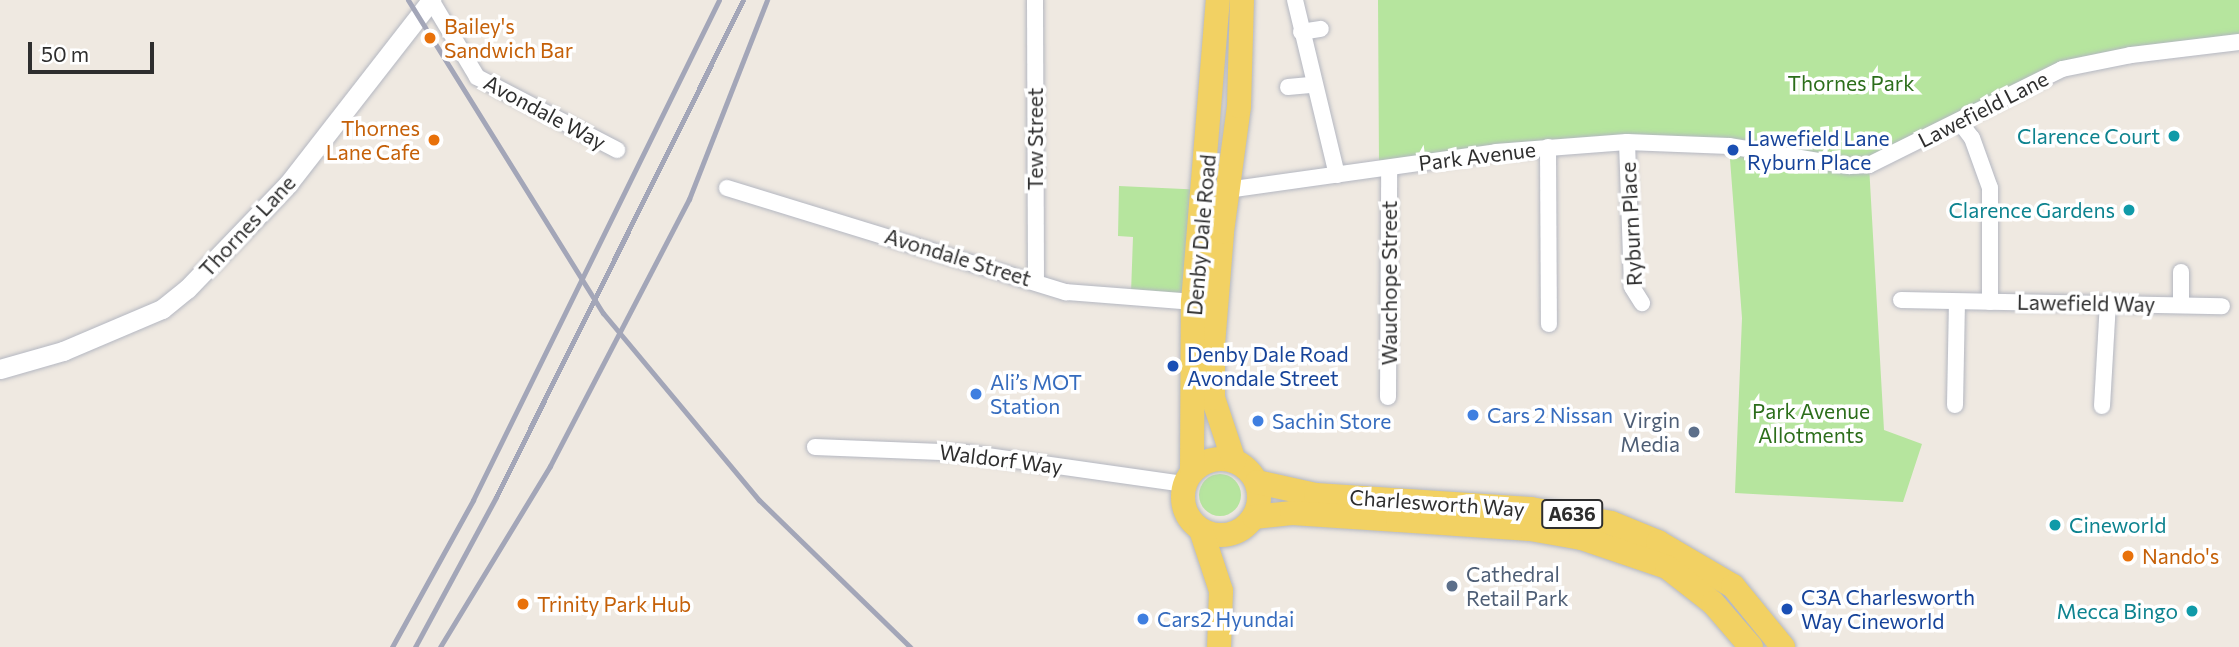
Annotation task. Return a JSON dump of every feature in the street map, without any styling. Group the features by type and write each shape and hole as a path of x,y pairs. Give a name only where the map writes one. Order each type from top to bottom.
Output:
{"main road":[{"name":"Denby Dale Road","path":"1188,477 1194,302 1218,0"},
{"name":"Denby Dale Road","path":"1234,461 1213,398 1213,345 1227,190 1239,106 1242,0"},
{"path":"1221,591 1201,530 1185,510 1188,477 1213,459 1234,461"},
{"name":"A636","path":"1234,461 1247,468 1257,482"},
{"path":"1219,647 1221,591 1248,523 1259,506 1257,482"},
{"name":"Charlesworth Way","path":"1257,482 1316,495 1531,509 1611,523 1658,542 1733,586 1783,647"},
{"name":"Charlesworth Way","path":"1248,523 1292,513 1530,529 1581,538 1667,567 1713,603 1751,647"},
{"name":"A636","path":"1201,530 1222,536 1248,523"}],"street":[{"name":"Avondale Way","path":"431,0 477,77 617,150"},
{"name":"Thornes Lane","path":"0,369 63,351 162,309 187,289 288,184 431,0"},
{"name":"Tew Street","path":"1035,0 1036,279"},
{"path":"1295,0 1313,85 1337,175"},
{"path":"1301,32 1321,29"},
{"name":"Lawefield Lane","path":"1729,146 1849,166 1869,165 2062,69 2131,55 2239,42"},
{"path":"1288,87 1313,85"},
{"name":"Lawefield Way","path":"1959,121 1972,138 1990,188 1990,302"},
{"name":"Park Avenue","path":"1227,190 1548,147 1627,142 1729,146"},
{"name":"Ryburn Place","path":"1627,142 1632,287 1642,303"},
{"path":"1548,147 1549,324"},
{"name":"Wauchope Street","path":"1388,397 1389,168"},
{"name":"Avondale Street","path":"727,188 1094,297 1194,302"},
{"name":"Lawefield Way","path":"2181,272 2181,305"},
{"name":"Lawefield Way","path":"1901,300 2222,306"},
{"path":"1955,405 1957,302"},
{"path":"2102,406 2108,303"},
{"name":"Waldorf Way","path":"815,447 966,453 1188,477"}],"green space":[{"name":"Thornes Park","path":"1378,0 2239,0 2239,42 2062,69 1869,165 1884,430 1922,444 1903,502 1735,493 1742,318 1729,146 1627,142 1379,168"},
{"path":"1119,186 1205,190 1193,302 1131,293 1133,237 1118,236"},
{"path":"1220,474 1235,480 1241,495 1235,510 1220,516 1205,510 1199,495 1205,480"}],"railway":[{"path":"408,0 603,313 759,500 910,647"},
{"path":"392,647 473,500 719,0"},
{"path":"415,647 496,497 743,0"},
{"path":"440,647 550,466 689,199 767,0"}],"place":[{"name":"Bailey's Sandwich Bar","path":"430,38"},
{"name":"Clarence Court","path":"2174,136"},
{"name":"Thornes Lane Cafe","path":"434,140"},
{"name":"Lawefield Lane Ryburn Place","path":"1733,150"},
{"name":"Clarence Gardens","path":"2129,210"},
{"name":"Denby Dale Road Avondale Street","path":"1173,366"},
{"name":"Ali’s MOT Station","path":"976,394"},
{"name":"Cars 2 Nissan","path":"1473,415"},
{"name":"Sachin Store","path":"1258,421"},
{"name":"Virgin Media","path":"1694,432"},
{"name":"Cineworld","path":"2055,525"},
{"name":"Nando's","path":"2128,556"},
{"name":"Cathedral Retail Park","path":"1452,586"},
{"name":"Trinity Park Hub","path":"523,604"},
{"name":"C3A Charlesworth Way Cineworld","path":"1787,609"},
{"name":"Mecca Bingo","path":"2192,611"},
{"name":"Cars2 Hyundai","path":"1143,619"}],"park label":[{"name":"Park Avenue Allotments","path":"1811,423"}]}
